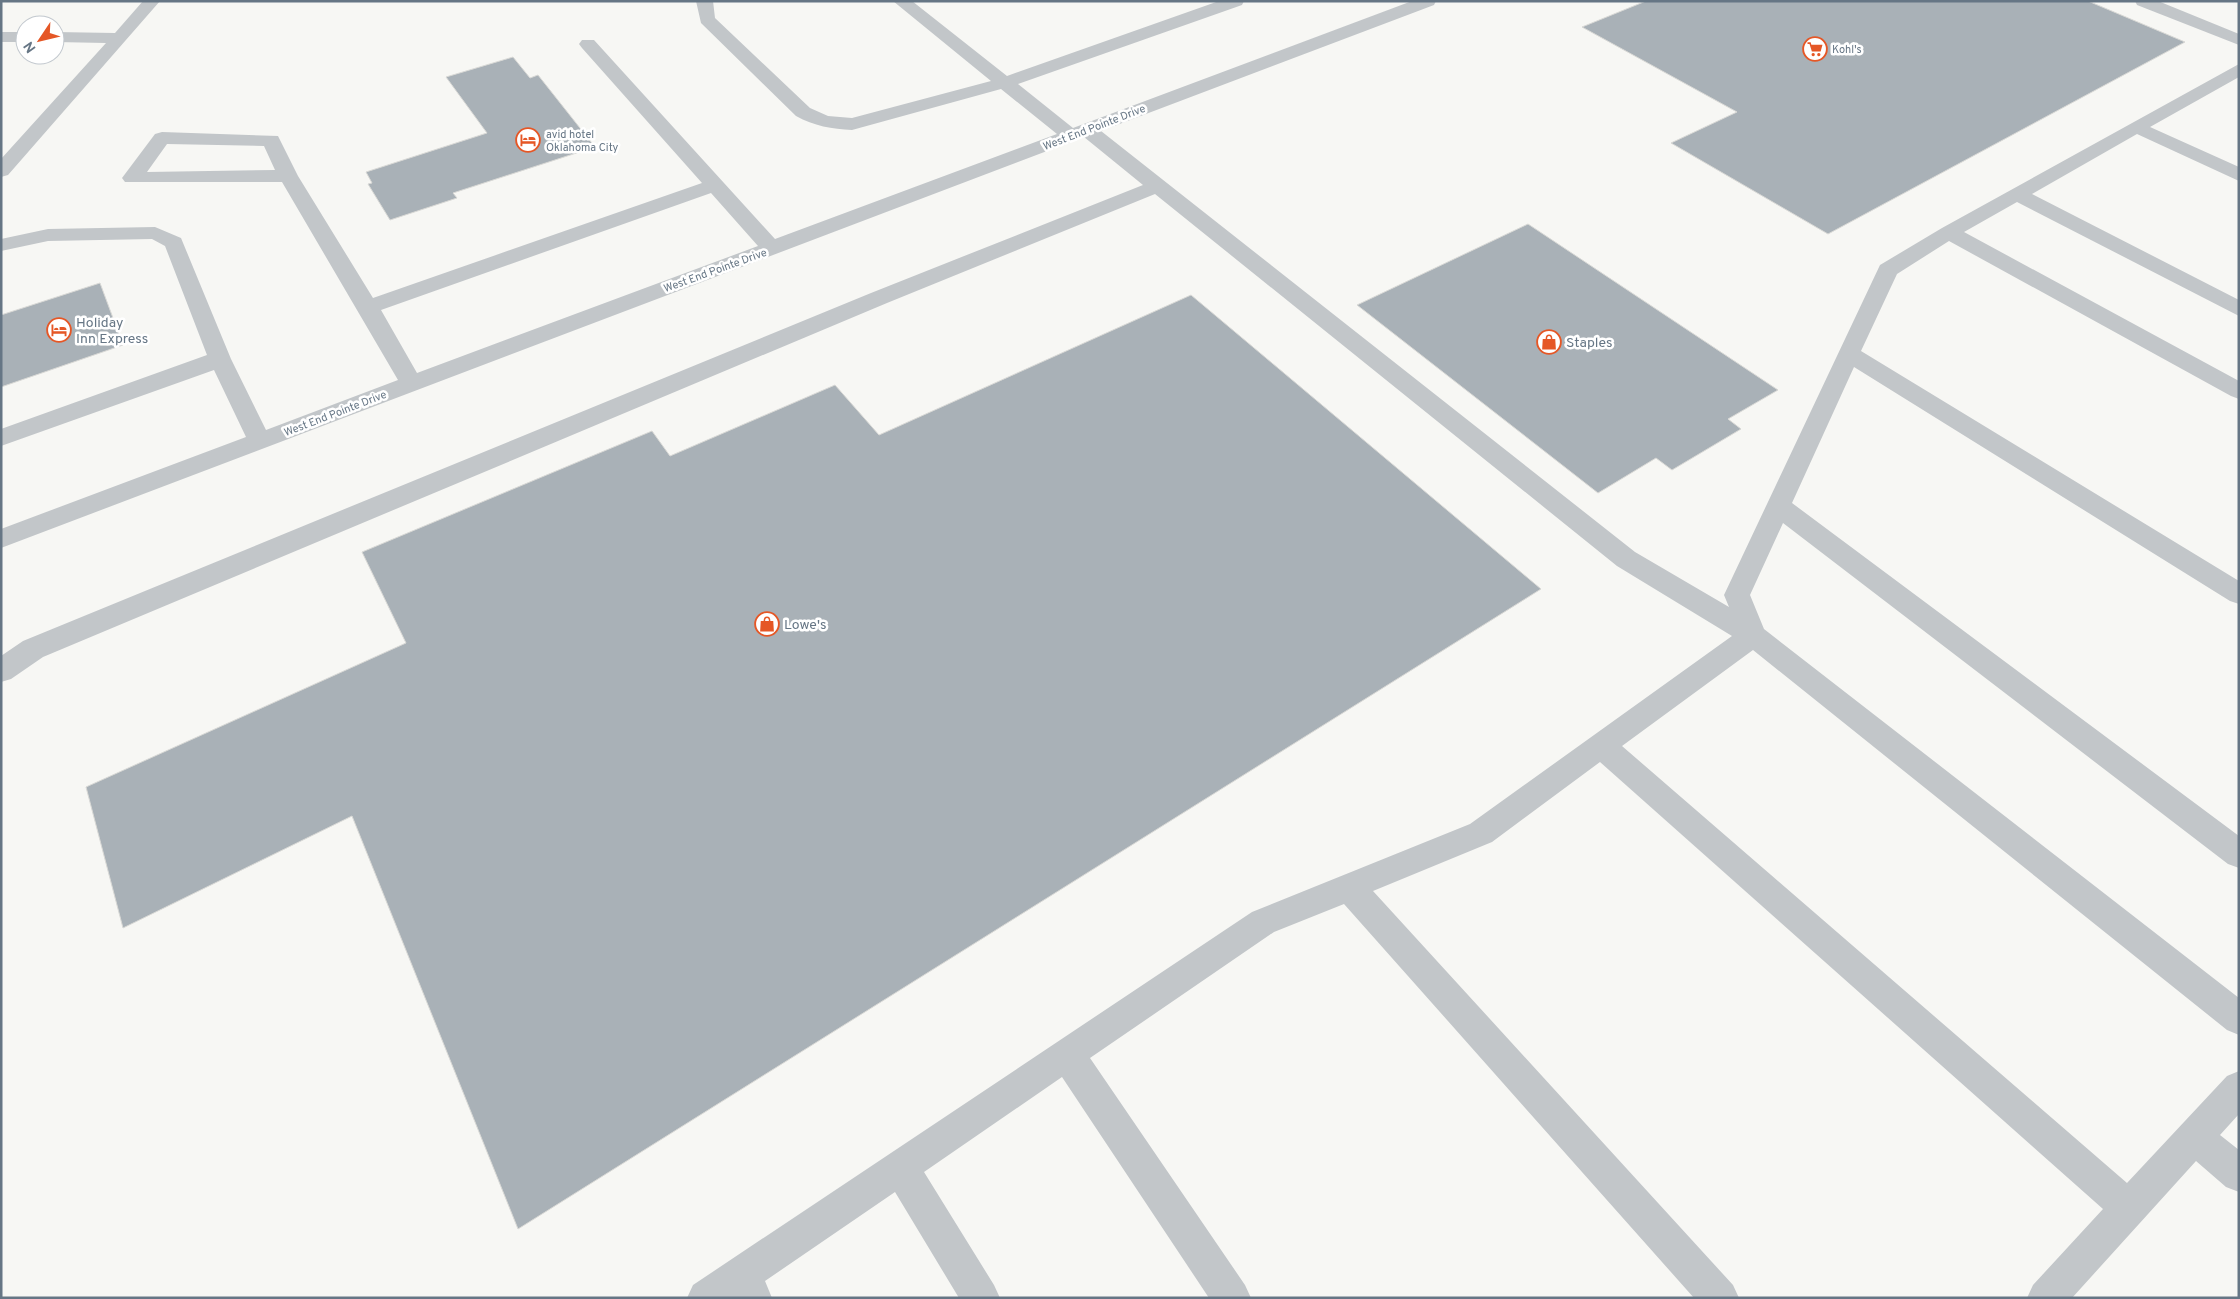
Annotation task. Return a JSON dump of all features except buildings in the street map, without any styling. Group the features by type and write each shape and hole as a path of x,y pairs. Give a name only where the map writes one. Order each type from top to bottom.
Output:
{"street":[{"path":"4,165 152,1"},
{"path":"704,1 707,19 803,112 815,120 833,124 852,124 1004,83 1236,1"},
{"path":"901,1 1004,83 1157,186 1626,559 1753,635 2239,1019"},
{"name":"West End Pointe Drive","path":"1,539 1428,1"},
{"path":"2144,1 2239,40"},
{"path":"1,37 15,37"},
{"path":"65,38 120,38"},
{"path":"588,44 772,249"},
{"path":"1753,635 1737,595 1888,270 1949,232 2239,70"},
{"path":"2136,127 2239,175"},
{"path":"288,176 132,178 162,138 271,140 288,176 368,307 412,384"},
{"path":"368,307 715,185"},
{"path":"1,671 32,649 879,298 1157,186"},
{"path":"2017,194 2239,309"},
{"path":"1949,232 2239,390"},
{"path":"1,245 48,235 155,233 174,242 220,359 260,442"},
{"path":"1849,354 2239,594"},
{"path":"1,438 220,359"},
{"path":"1778,506 2239,854"},
{"path":"706,1298 747,1286 900,1167 1263,922 1481,833 1753,635"},
{"path":"1601,745 2129,1208"},
{"path":"1349,887 1720,1298"},
{"path":"1067,1054 1232,1298"},
{"path":"2046,1298 2239,1088"},
{"path":"2194,1136 2239,1174"},
{"path":"900,1167 981,1298"}],"place":[{"name":"Kohl's","path":"1815,49"},
{"name":"avid hotel Oklahoma City","path":"528,140"},
{"name":"Holiday Inn Express","path":"59,330"},
{"name":"Staples","path":"1549,342"},
{"name":"Lowe's","path":"767,624"}]}
